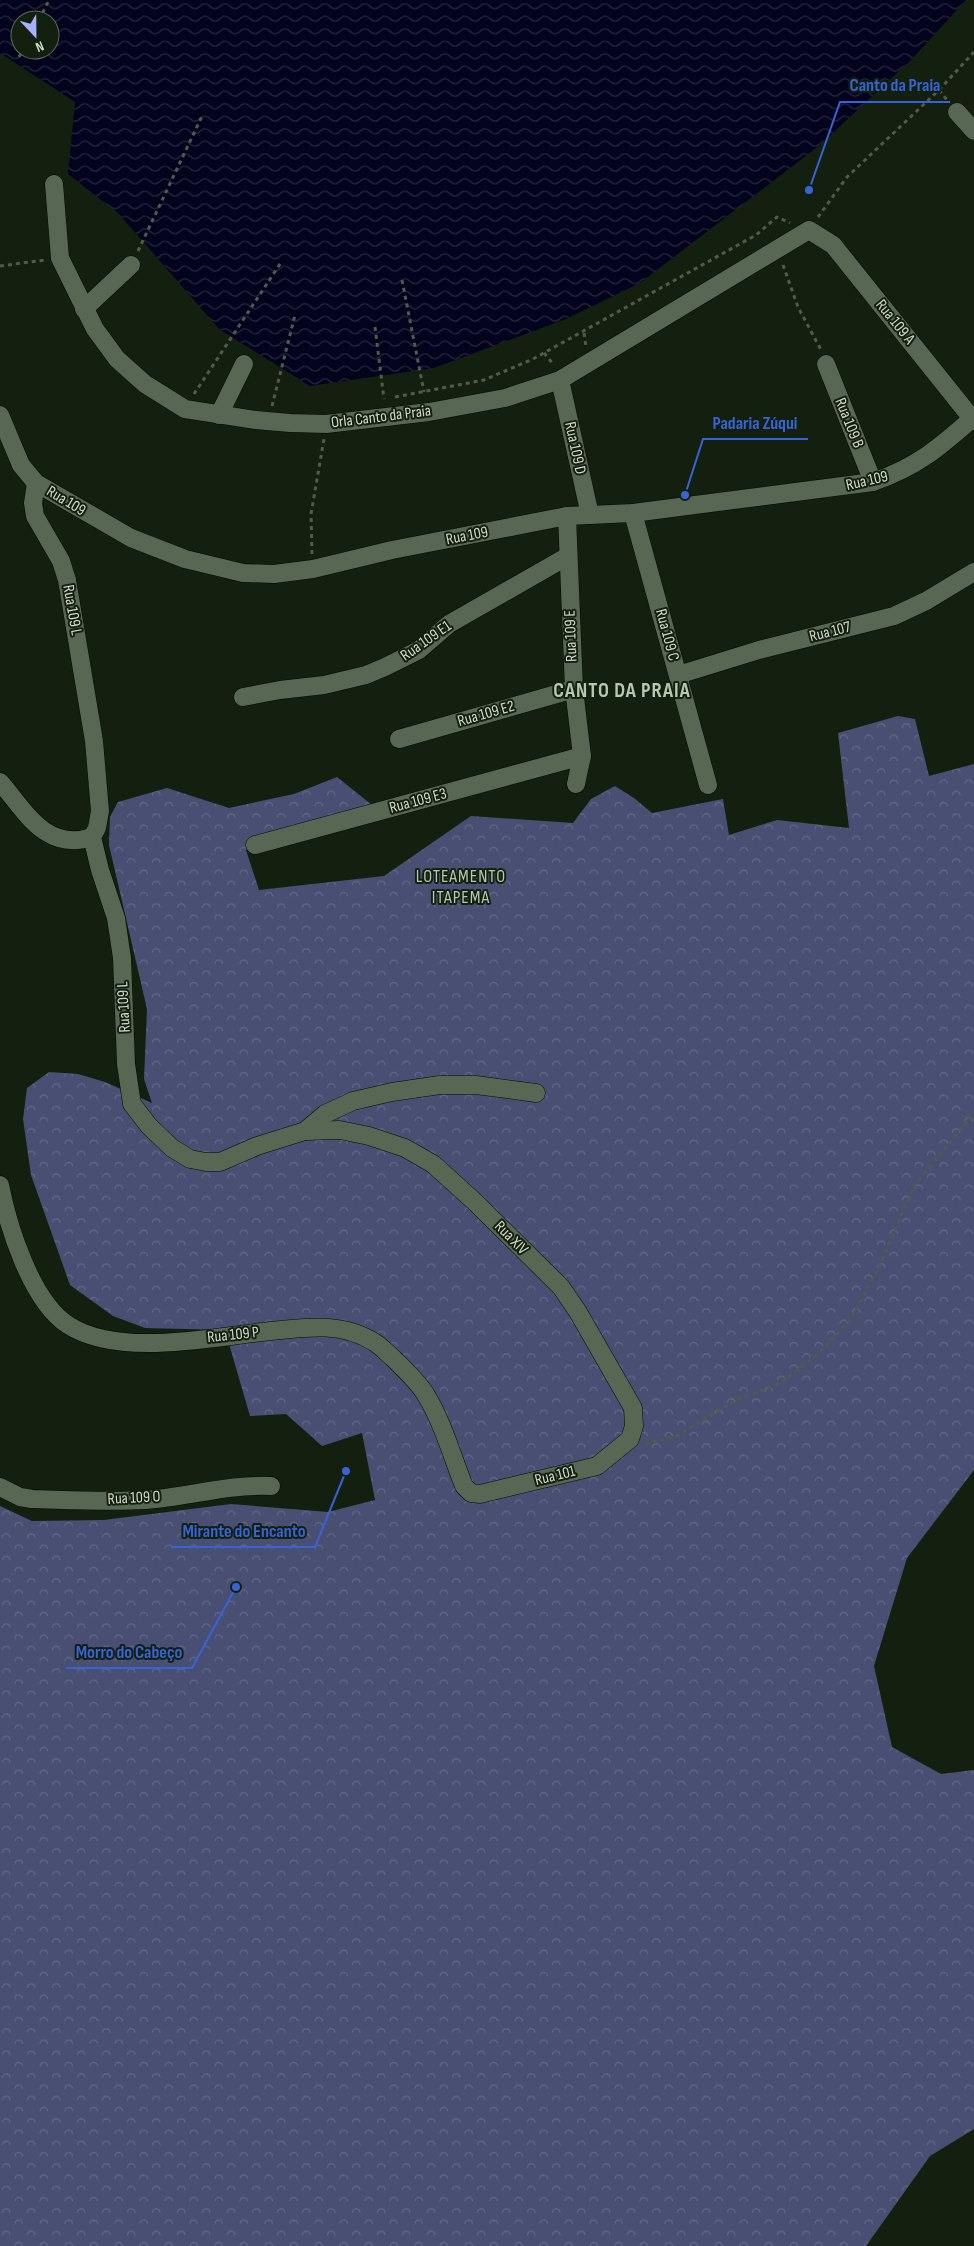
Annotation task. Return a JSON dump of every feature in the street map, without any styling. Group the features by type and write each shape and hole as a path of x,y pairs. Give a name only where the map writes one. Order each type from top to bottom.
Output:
{"street":[{"path":"957,112 974,131"},
{"name":"Orla Canto da Praia","path":"54,184 60,258 95,329 117,359 145,384 185,408 219,415 273,422 326,424 420,413 505,398 560,380 809,230"},
{"name":"Rua 109 A","path":"809,230 833,244 973,419"},
{"path":"84,309 131,265"},
{"path":"219,415 244,364"},
{"name":"Rua 109 B","path":"826,364 874,482"},
{"name":"Rua 109 D","path":"560,380 590,515"},
{"name":"Rua 109","path":"0,415 20,465 36,483 110,527 185,559 243,573 274,574 313,569 392,550 567,516 633,513 874,482 895,475 923,460 973,419"},
{"name":"Rua 109 L","path":"36,483 33,502 35,516 61,561 67,580 94,741 100,811 97,828 92,837 100,870 116,918 122,958 126,1064 132,1104 149,1126 172,1148 190,1159 220,1162 258,1146 305,1131 325,1114 353,1101 392,1092 440,1085 476,1085 536,1093"},
{"name":"Rua 109 C","path":"633,513 708,785"},
{"name":"Rua 109 E","path":"567,516 574,689 582,756 576,784"},
{"name":"Rua 109 E1","path":"243,697 280,690 324,685 366,675 385,667 419,650 449,624 568,556"},
{"name":"Rua 107","path":"678,675 759,650 894,616 926,601 974,572"},
{"name":"Rua 109 E2","path":"399,739 574,689"},
{"name":"Rua 109 E3","path":"255,845 582,756"},
{"path":"0,782 39,828 58,839 78,842 92,837"},
{"name":"Rua XIV","path":"305,1131 340,1130 369,1136 406,1148 433,1164 475,1202 561,1287 578,1312 633,1408 634,1426 630,1439"},
{"name":"Rua 109 P","path":"0,1185 4,1208 28,1273 51,1310 66,1324 101,1339 142,1343 300,1328 334,1327 357,1333 376,1342 408,1373 426,1395 464,1486 471,1493"},
{"name":"Rua 101","path":"471,1493 480,1494 597,1466 630,1439"},
{"name":"Rua 109 O","path":"0,1487 20,1498 109,1501 147,1500 247,1485 271,1486"}],"path":[{"path":"44,10 48,2"},
{"path":"376,401 484,380 533,359 756,235 777,217 809,230 847,177 939,90 974,52"},
{"path":"131,265 203,114"},
{"path":"778,250 798,307 825,357 826,364"},
{"path":"0,266 60,258"},
{"path":"185,408 282,261"},
{"path":"402,280 424,392"},
{"path":"271,409 295,315"},
{"path":"375,327 384,399"},
{"path":"266,409 278,410"},
{"path":"313,569 311,514 326,424"},
{"path":"630,1439 647,1444 675,1437 738,1399 780,1384 818,1354 851,1319 880,1265 914,1186 974,1113"}],"green space":[{"path":"898,716 915,719 929,776 974,764 974,1470 907,1558 874,1666 892,1747 941,1774 974,1770 974,2129 930,2156 866,2246 0,2246 0,1506 32,1521 104,1520 231,1504 328,1512 375,1500 362,1433 322,1446 286,1414 250,1416 225,1330 145,1328 113,1316 70,1285 31,1175 23,1119 27,1088 49,1072 78,1074 105,1082 152,1103 144,1079 147,1009 109,845 110,817 118,802 167,788 229,808 294,794 337,777 372,805 281,829 246,850 259,890 384,876 471,816 573,823 591,799 615,786 634,798 652,813 723,799 729,835 777,820 849,828 838,733"}],"water":[{"path":"0,0 966,0 912,59 820,145 640,283 566,319 434,368 310,386 219,329 119,214 68,174 75,102 11,60 60,60 60,10 10,10 10,60 0,53"}],"place":[{"name":"Canto da Praia","path":"809,190"},
{"name":"Padaria Zúqui","path":"685,495"},
{"name":"Mirante do Encanto","path":"346,1471"},
{"name":"Morro do Cabeço","path":"236,1587"}],"district":[{"name":"CANTO DA PRAIA","path":"622,690"},
{"name":"LOTEAMENTO ITAPEMA","path":"461,886"}]}
